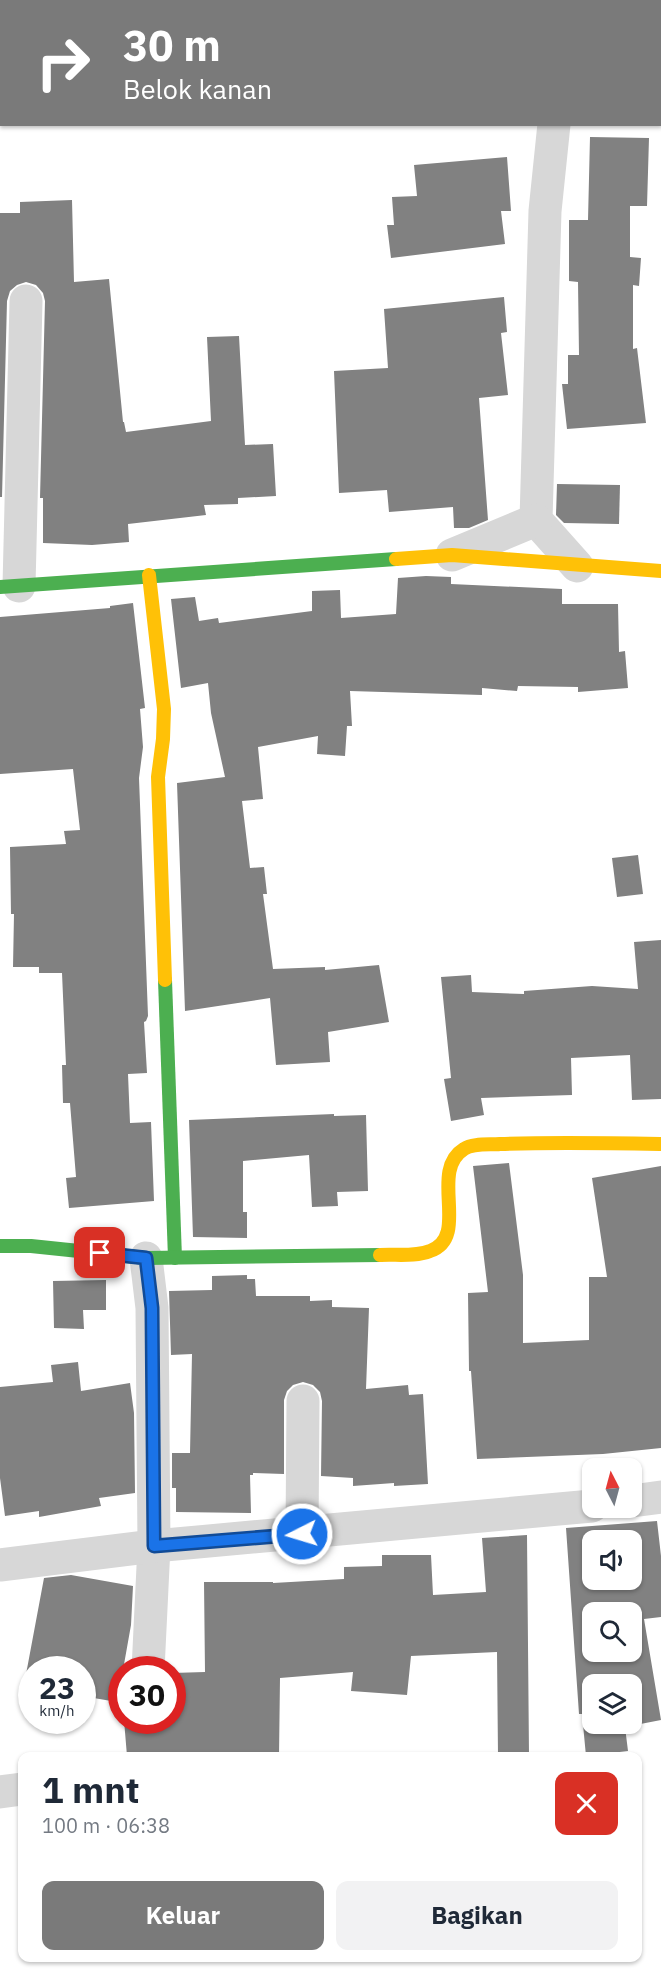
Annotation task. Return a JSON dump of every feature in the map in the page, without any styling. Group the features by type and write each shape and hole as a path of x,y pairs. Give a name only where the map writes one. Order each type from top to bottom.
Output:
{"street":[{"path":"554,126 545,211 536,520 577,566"},
{"path":"26,302 9,586 452,555 661,571"},
{"path":"452,555 536,520"},
{"path":"148,576 164,709 158,777 160,1258 152,1308 154,1546 149,1656"},
{"path":"0,1246 31,1246 160,1258 418,1254 436,1248 445,1238 449,1223 448,1175 454,1158 464,1149 543,1142 661,1144"},
{"path":"302,1534 303,1401"},
{"path":"642,1500 661,1497"},
{"path":"0,1565 154,1546 582,1507"},
{"path":"0,1792 18,1790"}],"building":[{"path":"590,137 649,138 647,206 630,206 630,257 641,258 639,286 633,285 633,349 637,348 646,423 567,429 562,384 568,384 568,355 579,355 578,282 569,281 569,220 588,220"},
{"path":"507,157 511,211 501,211 505,244 391,258 387,225 394,225 392,197 417,196 414,165"},
{"path":"72,200 74,282 109,279 123,422 126,432 211,421 207,337 239,336 245,445 273,444 276,496 238,498 238,504 204,505 206,515 128,524 129,542 92,545 43,543 43,498 40,498 45,301 43,293 36,285 26,282 10,291 7,301 2,497 0,497 0,213 20,213 20,202"},
{"path":"504,297 507,332 501,333 508,395 479,398 488,520 469,528 454,528 453,507 389,512 387,490 339,493 334,371 388,368 384,309"},
{"path":"557,484 620,485 619,524 564,523 556,515"},
{"path":"451,577 451,584 562,589 562,604 618,604 619,652 625,651 628,688 578,692 578,687 518,686 517,691 482,688 482,695 350,691 352,726 347,726 345,756 317,754 318,736 258,747 263,799 242,801 250,868 264,867 267,894 263,894 273,969 325,967 325,970 379,965 389,1022 328,1032 330,1062 276,1065 270,998 185,1011 177,783 225,777 211,713 208,683 181,688 171,599 195,597 199,621 218,618 219,623 312,611 312,591 340,590 341,618 396,614 398,578"},
{"path":"133,603 145,708 140,709 143,747 139,778 148,1016 144,1022 147,1073 128,1074 130,1123 151,1122 154,1201 69,1208 66,1178 76,1177 70,1103 63,1103 62,1065 66,1065 62,973 39,973 39,967 13,967 14,914 11,914 10,847 66,844 64,831 80,830 73,769 0,774 0,617 110,608 110,606"},
{"path":"638,855 643,894 617,897 612,858"},
{"path":"661,940 661,1099 632,1100 630,1055 571,1058 572,1095 481,1098 484,1115 451,1121 444,1079 451,1078 441,977 471,975 472,992 524,994 524,991 592,986 638,989 634,942"},
{"path":"334,1114 334,1116 366,1115 368,1191 337,1192 338,1206 312,1207 309,1155 243,1161 243,1212 247,1212 247,1238 193,1237 189,1120"},
{"path":"509,1163 523,1275 523,1343 589,1340 589,1277 607,1277 592,1178 661,1166 661,1448 603,1454 477,1459 471,1371 469,1371 468,1293 488,1292 473,1166"},
{"path":"247,1275 247,1279 255,1279 256,1296 310,1296 310,1301 332,1300 332,1307 369,1308 366,1389 408,1385 409,1395 423,1394 428,1484 394,1486 394,1483 353,1486 353,1478 321,1476 322,1401 320,1392 313,1385 303,1382 293,1385 287,1391 284,1400 284,1474 253,1473 250,1475 251,1513 176,1512 176,1488 172,1488 172,1453 190,1453 192,1354 171,1355 169,1291 212,1290 212,1276"},
{"path":"106,1280 106,1310 83,1310 84,1329 54,1328 53,1281"},
{"path":"78,1362 81,1391 130,1383 134,1413 135,1493 99,1498 101,1506 39,1517 39,1511 5,1516 0,1478 0,1387 53,1382 51,1365"},
{"path":"657,1521 661,1556 661,1617 644,1619 661,1720 642,1724 642,1674 582,1674 582,1714 579,1714 566,1528"},
{"path":"527,1535 529,1752 498,1752 497,1652 411,1656 407,1695 351,1691 353,1672 280,1678 279,1752 127,1752 125,1734 186,1734 186,1673 205,1672 204,1582 273,1583 344,1579 344,1567 382,1566 382,1555 431,1555 433,1595 486,1592 482,1538"},
{"path":"71,1575 133,1586 131,1625 125,1656 108,1656 108,1700 96,1698 96,1656 29,1656 44,1578"},
{"path":"584,1734 626,1734 628,1751 586,1752"}],"traffic: fast":[{"path":"0,587 396,559"},
{"path":"165,980 175,1258"},
{"path":"0,1246 31,1246 146,1258 380,1255"}],"traffic: slow":[{"path":"396,559 452,555 661,571"},
{"path":"149,575 164,709 158,777 165,980"},
{"path":"380,1255 418,1254 430,1251 442,1244 448,1232 449,1172 454,1159 468,1147 540,1143 661,1144"}],"route":[{"path":"100,1253 146,1258 152,1308 154,1546 302,1534"}]}
